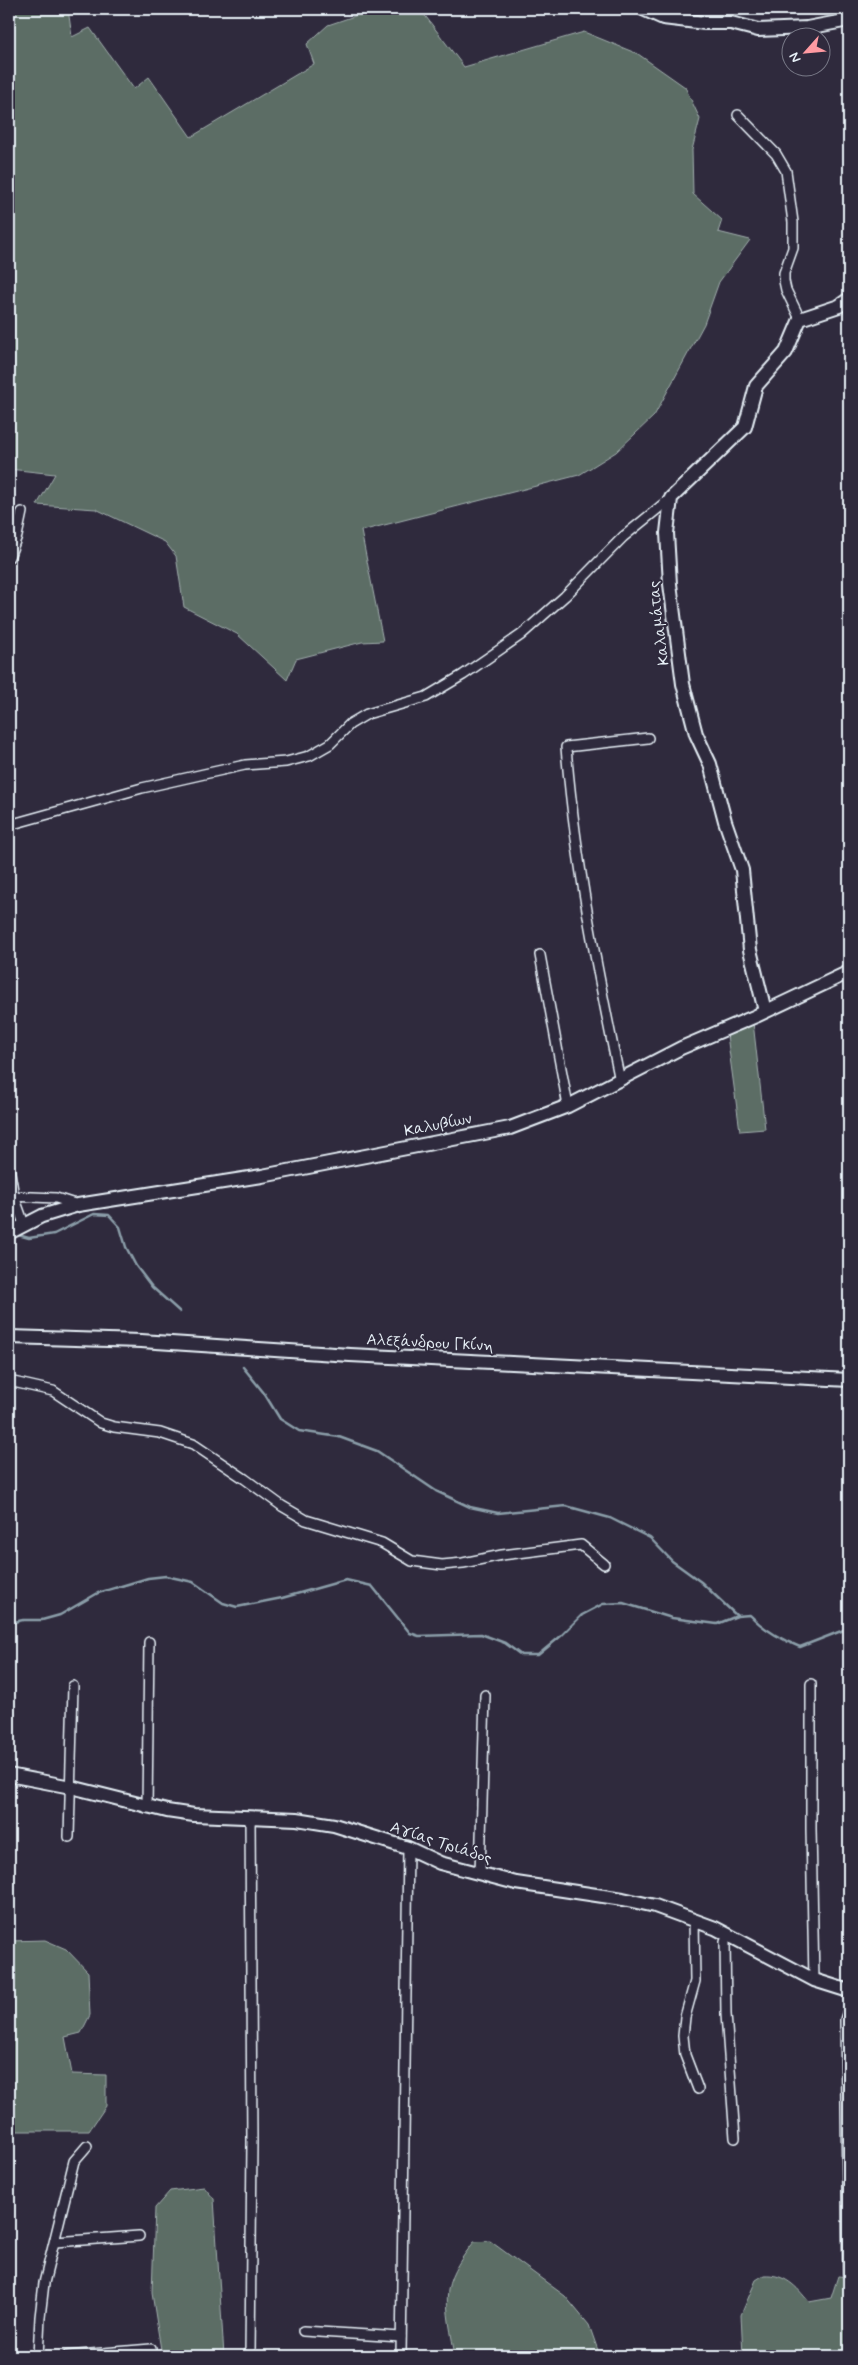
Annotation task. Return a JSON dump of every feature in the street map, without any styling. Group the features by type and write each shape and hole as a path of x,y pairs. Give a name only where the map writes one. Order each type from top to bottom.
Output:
{"street":[{"path":"643,9 663,18 705,23 732,23 758,30 807,28 849,20"},
{"path":"738,115 776,154 786,171 793,222 793,248 784,272 784,281 786,290 800,319"},
{"path":"9,825 186,778 245,765 286,762 309,756 330,744 350,724 366,714 426,697 462,675 522,635 566,596 623,537 671,498 745,427 756,386 786,352 800,319 838,306 849,299"},
{"name":"Καλαμάτας","path":"671,498 667,533 670,584 683,684 696,734 710,764 725,821 742,870 750,950 765,1011"},
{"path":"9,556 17,536 22,512"},
{"path":"620,1080 585,905 571,816 566,747 648,738"},
{"path":"540,955 568,1106"},
{"name":"Καλυβίων","path":"17,1228 60,1209 78,1205 262,1176 510,1128 568,1106 681,1048 849,972"},
{"path":"9,1167 11,1196 17,1228"},
{"path":"11,1196 56,1198 78,1205"},
{"name":"Αλεξάνδρου Γκίνη","path":"9,1336 141,1341 350,1355 849,1380"},
{"path":"9,1381 53,1390 101,1423 114,1427 160,1433 193,1444 282,1506 306,1520 382,1542 412,1561 442,1565 582,1545 604,1564"},
{"path":"147,1808 150,1642"},
{"path":"811,1684 814,1980"},
{"path":"70,1837 73,1686"},
{"path":"480,1874 485,1695"},
{"name":"Αγίας Τριάδος","path":"9,1775 71,1788 147,1808 194,1815 297,1819 334,1825 408,1848 440,1863 480,1874 516,1883 623,1899 654,1906 694,1919 728,1934 814,1980 849,1991"},
{"path":"250,1817 252,2170 250,2356"},
{"path":"401,2356 408,1848"},
{"path":"694,1919 695,1981 685,2016 683,2036 685,2055 698,2089"},
{"path":"728,1934 724,1942 726,2014 734,2138"},
{"path":"848,2273 845,2020 849,2008"},
{"path":"38,2356 44,2283 74,2161 87,2146"},
{"path":"55,2242 139,2236"},
{"path":"303,2331 401,2337"},
{"path":"67,2356 151,2349"}],"green space":[{"path":"9,9 68,9 72,37 90,28 134,89 149,77 191,137 314,64 307,44 328,25 375,9 420,9 464,67 584,32 638,54 685,87 700,119 692,150 693,194 722,220 718,232 750,240 719,282 704,324 654,416 616,452 579,475 361,531 383,641 362,642 296,659 287,680 237,634 184,607 176,556 165,542 96,509 37,505 55,474 9,469"},
{"path":"753,1022 765,1129 740,1131 727,1035"},
{"path":"45,1940 66,1949 88,1972 90,2015 81,2033 65,2037 72,2074 106,2075 106,2106 89,2131 9,2131 9,1941"},
{"path":"204,2187 214,2199 224,2356 162,2356 152,2293 155,2208 170,2191"},
{"path":"490,2241 565,2296 589,2325 600,2356 455,2356 447,2306 450,2283 458,2264 474,2242"},
{"path":"764,2275 771,2275 789,2282 809,2302 831,2298 838,2276 849,2277 849,2356 743,2356 741,2315 756,2280"}],"waterway":[{"path":"18,1235 29,1238 54,1234 94,1214 109,1215 120,1227 126,1247 136,1266 152,1287 180,1312"},
{"path":"243,1367 264,1393 280,1419 299,1431 339,1437 377,1451 436,1491 470,1507 498,1513 566,1506 610,1518 650,1538 672,1561 701,1582 737,1616"},
{"path":"9,1623 23,1620 42,1620 60,1615 98,1593 148,1578 166,1576 193,1582 223,1603 237,1607 282,1598 346,1580 372,1586 410,1633 419,1636 481,1634 505,1643 521,1655 538,1655 582,1615 603,1604 623,1603 672,1618 717,1624 737,1616 750,1615 773,1634 800,1647 849,1628"}]}
